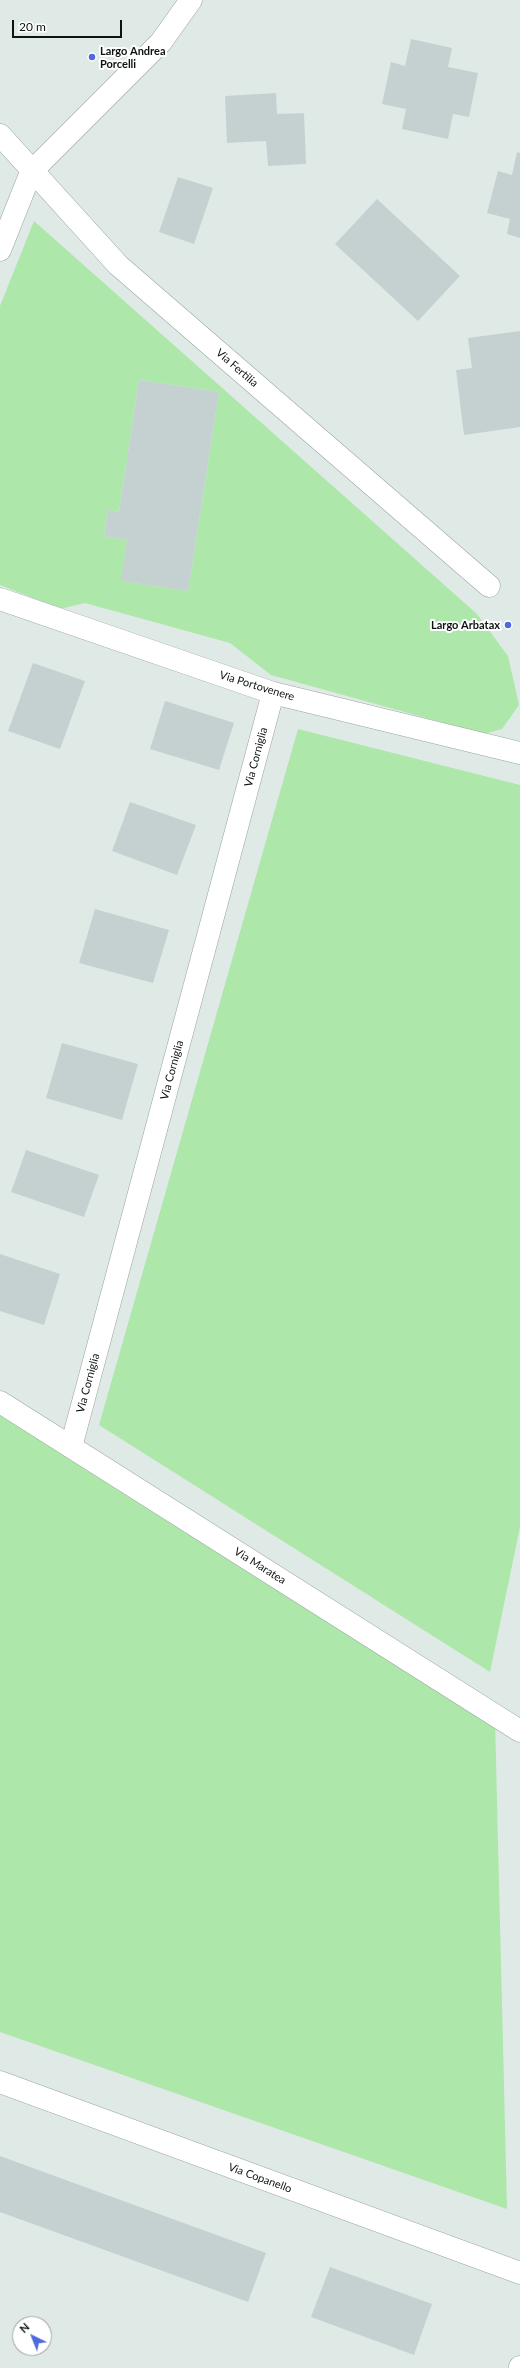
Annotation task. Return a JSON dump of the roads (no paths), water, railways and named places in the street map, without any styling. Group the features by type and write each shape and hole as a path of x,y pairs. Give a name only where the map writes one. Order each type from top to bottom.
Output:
{"street":[{"path":"0,250 31,172 161,42 191,0"},
{"name":"Via Fertilia","path":"0,135 31,172 118,265 489,586"},
{"name":"Via Portovenere","path":"0,598 273,693 520,753"},
{"name":"Via Corniglia","path":"71,1447 273,693"},
{"name":"Via Maratea","path":"0,1402 520,1731"},
{"name":"Via Copanello","path":"0,2082 520,2273"}],"place":[{"name":"Largo Andrea Porcelli","path":"92,57"},
{"name":"Largo Arbatax","path":"508,625"}]}
